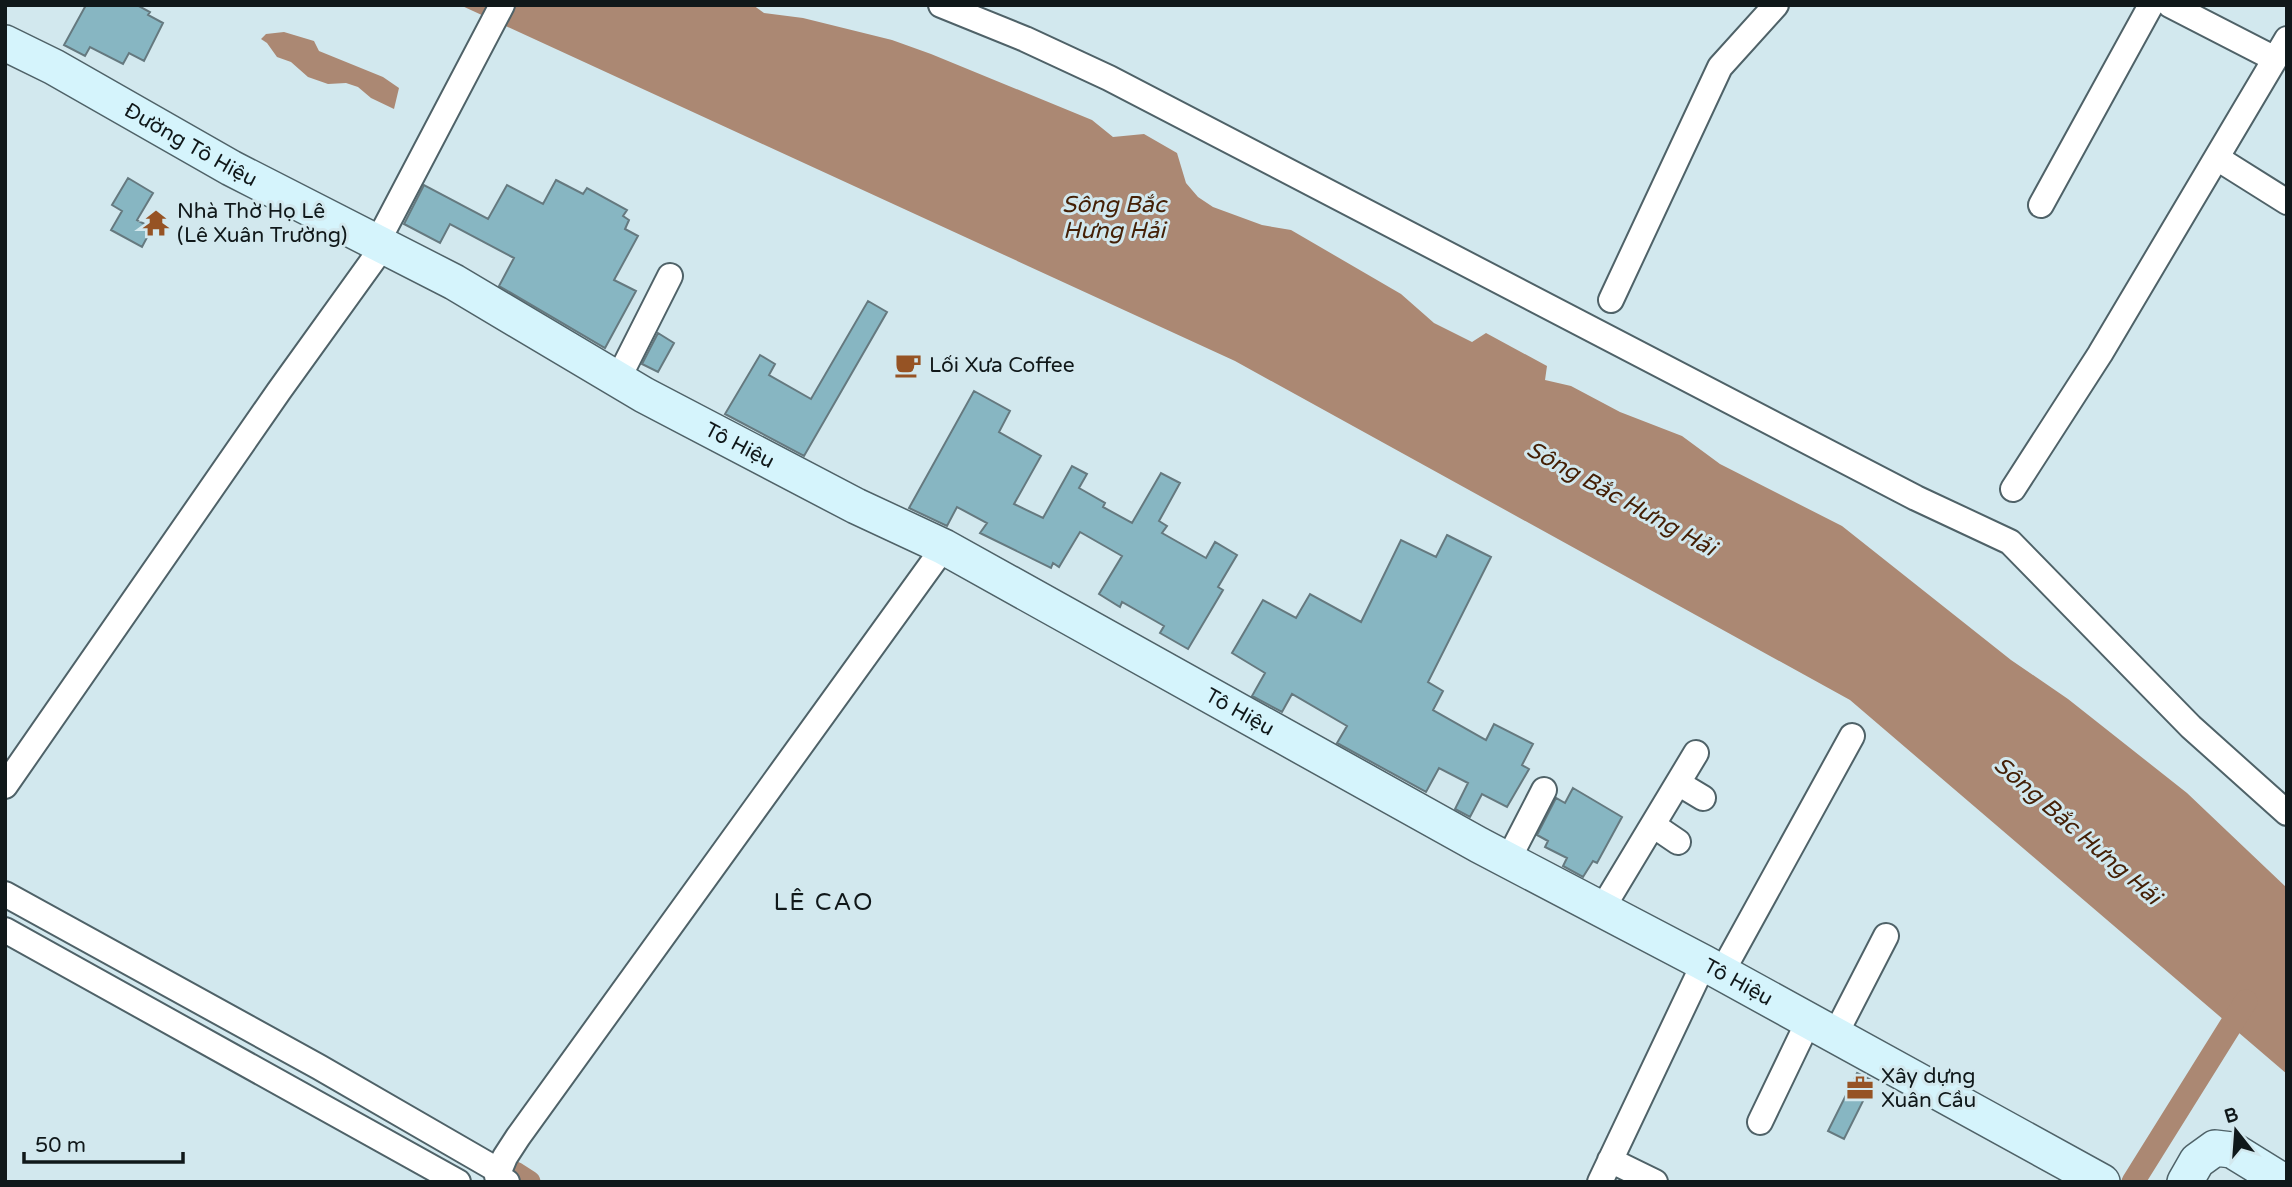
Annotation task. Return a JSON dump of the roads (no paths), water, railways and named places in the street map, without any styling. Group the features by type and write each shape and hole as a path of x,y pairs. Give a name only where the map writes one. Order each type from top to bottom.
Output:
{"main road":[{"name":"Đường Tô Hiệu","path":"5,43 54,66 231,167 381,243"},
{"name":"Tô Hiệu","path":"381,243 454,282 617,380 856,506 944,547 1508,860 1713,967 2102,1182"},
{"path":"2185,1182 2197,1161 2215,1148 2232,1150 2284,1182"}],"street":[{"path":"5,786 381,243 502,5"},
{"path":"941,5 1025,39 1108,78 1916,498 2010,542 2191,727 2287,813"},
{"path":"1611,300 1720,67 1776,5"},
{"path":"2041,205 2151,5"},
{"path":"2013,489 2100,354 2281,49 2170,5"},
{"path":"2217,158 2287,202"},
{"path":"617,380 670,276"},
{"path":"5,894 319,1067 503,1177 518,1137 944,547"},
{"path":"1655,1182 1605,1171 1713,967 1852,736"},
{"path":"1602,909 1696,753"},
{"path":"1678,783 1703,798"},
{"path":"1508,860 1544,790"},
{"path":"1653,825 1678,842"},
{"path":"5,930 458,1182"},
{"path":"1760,1122 1886,936"}],"water":[{"name":"Sông Bắc Hưng Hải","path":"460,5 753,5 764,13 803,18 892,40 931,54 1092,120 1113,137 1144,134 1177,153 1186,183 1198,197 1213,207 1262,225 1291,230 1401,294 1434,323 1472,342 1486,333 1547,366 1545,380 1571,386 1620,412 1682,436 1720,464 1842,526 2011,660 2068,699 2187,793 2287,888 2287,1074 1850,700 1235,361"},
{"path":"284,32 314,41 319,51 383,77 399,88 394,109 371,98 358,87 346,83 328,84 308,77 291,62 277,57 261,39 266,34"}],"waterway":[{"path":"2133,1182 2246,1001"},
{"path":"515,1173 529,1182"}],"place":[{"name":"Nhà Thờ Họ Lê (Lê Xuân Trường)","path":"156,223"},
{"name":"Lối Xưa Coffee","path":"908,365"},
{"name":"Xây dựng Xuân Cầu","path":"1860,1088"}],"district":[{"name":"LÊ CAO","path":"824,902"}]}
